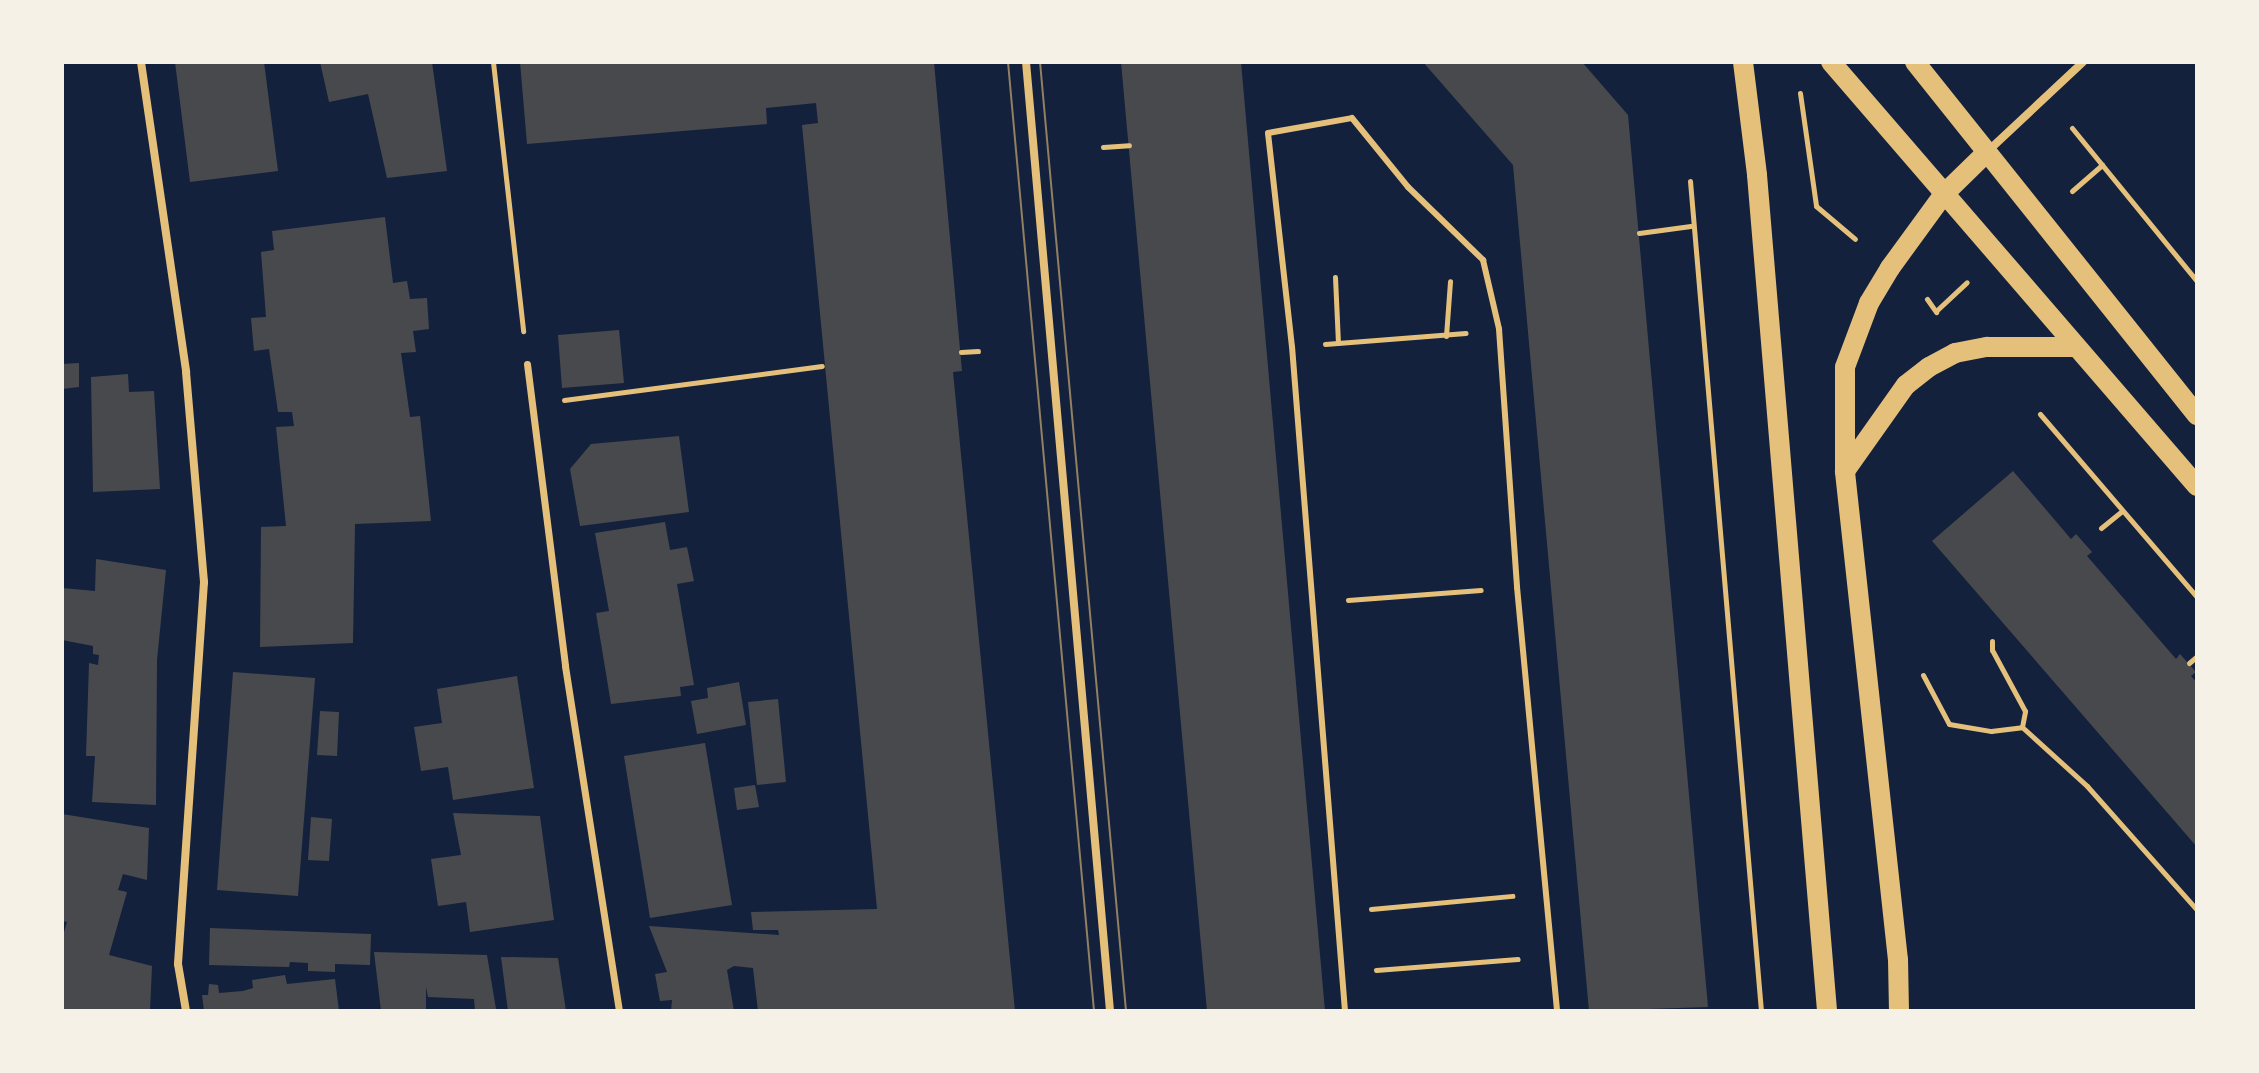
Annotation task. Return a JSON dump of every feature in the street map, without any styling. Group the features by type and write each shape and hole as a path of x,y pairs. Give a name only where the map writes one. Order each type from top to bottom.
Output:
{"main road":[{"path":"1743,62 1757,175 1827,1011"},
{"path":"1831,62 2197,486"},
{"path":"1915,62 2197,415"},
{"path":"1899,1011 1845,471 1845,367 1853,339 1883,280 1944,194 1987,152"},
{"path":"1845,471 1906,385 1929,367 1955,353 1987,347 2075,347"}],"street":[{"path":"141,62 186,372 204,582 178,964 186,1011"},
{"path":"1026,62 1110,1011"},
{"path":"1987,152 2083,62"},
{"path":"527,364 567,681 619,1011"}],"lane":[{"path":"1345,1011 1292,347 1268,133 1352,118 1408,187 1483,260 1499,329 1517,587 1557,1011"}],"path":[{"path":"493,62 527,364"},
{"path":"1799,86 1816,206 1855,239"},
{"path":"2072,128 2197,281"},
{"path":"1103,147 1129,145"},
{"path":"2071,192 2102,165"},
{"path":"1690,181 1691,226 1761,1011"},
{"path":"1639,233 1691,226"},
{"path":"1936,311 1973,276"},
{"path":"1335,277 1338,343"},
{"path":"1292,347 1499,329"},
{"path":"961,352 978,351"},
{"path":"532,404 822,366"},
{"path":"2040,414 2197,597"},
{"path":"2101,528 2122,511"},
{"path":"1311,603 1517,587"},
{"path":"1992,641 1992,650 2025,711 2022,727"},
{"path":"2189,663 2197,656"},
{"path":"1923,675 1949,724 1991,731 2022,727 2087,786 2197,910"},
{"path":"1338,912 1545,893"},
{"path":"1343,972 1552,957"}],"building":[{"path":"175,62 264,62 278,171 190,182"},
{"path":"320,62 432,62 447,171 387,178 368,94 329,102"},
{"path":"520,62 934,62 962,371 953,372 1015,1011 758,1011 753,968 734,966 727,970 734,1011 671,1011 672,1000 660,1001 655,974 667,972 649,926 779,935 778,930 753,930 751,912 877,909 802,125 818,123 816,103 766,108 767,124 527,144"},
{"path":"1121,62 1241,62 1325,1011 1207,1011"},
{"path":"1423,62 1582,62 1628,115 1708,1007 1589,1011 1513,165"},
{"path":"385,217 393,283 407,281 410,299 427,298 429,329 413,331 416,352 401,353 410,417 420,416 431,521 355,524 353,643 260,647 261,527 286,526 276,427 294,426 292,412 278,412 269,349 254,351 251,318 266,317 261,252 274,250 272,231"},
{"path":"619,330 624,383 562,388 558,335"},
{"path":"79,363 79,387 62,389 62,364"},
{"path":"128,374 129,392 154,391 160,489 93,492 91,377"},
{"path":"679,436 689,512 580,526 570,469 591,444"},
{"path":"2013,471 2071,539 2076,534 2092,552 2087,556 2176,659 2180,654 2196,672 2191,676 2197,683 2197,847 1932,541"},
{"path":"665,522 670,550 687,547 694,581 677,584 694,685 680,687 681,696 611,704 596,613 609,611 595,533"},
{"path":"96,559 166,570 157,660 156,805 92,802 95,756 86,756 89,663 98,665 99,655 93,654 93,646 62,640 62,588 95,591"},
{"path":"233,672 315,678 298,896 217,890"},
{"path":"517,676 534,788 453,800 448,767 421,771 414,727 442,723 437,689"},
{"path":"739,682 746,725 697,734 691,701 708,698 707,688"},
{"path":"778,699 786,782 757,785 748,702"},
{"path":"320,711 339,712 337,756 317,755"},
{"path":"705,743 732,905 650,918 624,756"},
{"path":"755,785 759,807 737,810 734,788"},
{"path":"453,813 540,816 554,920 470,932 466,902 438,906 431,859 461,855"},
{"path":"62,814 149,828 147,880 123,874 118,890 127,892 109,955 152,966 150,1011 62,1011 62,939 67,922 62,921"},
{"path":"311,817 332,819 329,861 308,860"},
{"path":"210,928 371,934 370,965 335,964 335,972 308,971 308,963 290,962 289,967 209,965"},
{"path":"374,952 487,955 496,1009 475,1011 474,999 428,997 426,987 426,1011 381,1011"},
{"path":"501,957 558,958 566,1011 508,1011"},
{"path":"285,975 287,984 335,979 339,1011 204,1011 202,995 208,995 209,984 218,985 219,993 243,991 253,988 252,980"}],"tram line":[{"path":"1008,62 1094,1011"},
{"path":"1040,62 1126,1011"}]}
